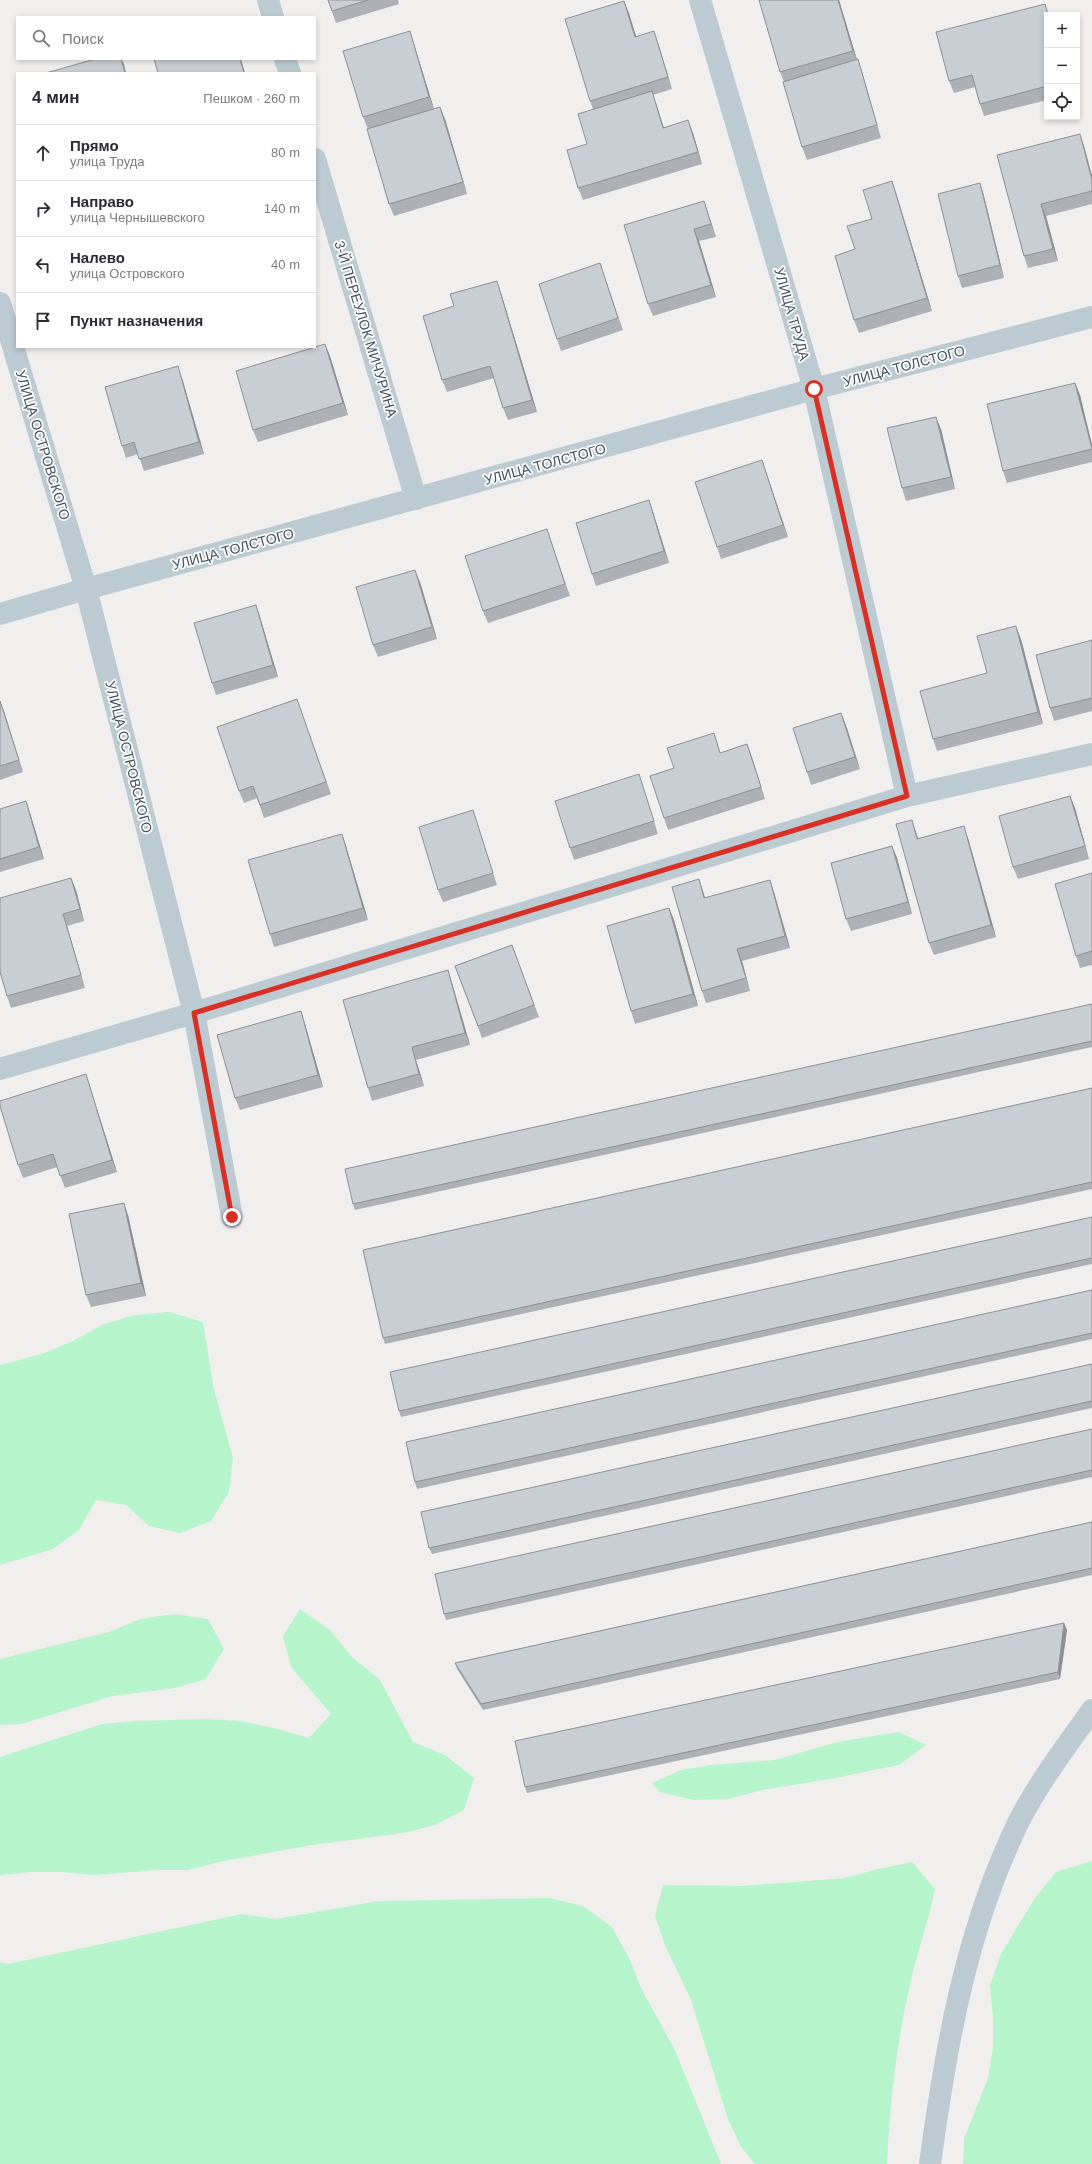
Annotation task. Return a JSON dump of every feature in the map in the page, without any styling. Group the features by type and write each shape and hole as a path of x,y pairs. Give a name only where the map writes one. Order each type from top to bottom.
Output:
{"street":[{"path":"268,0 273,16"},
{"name":"УЛИЦА ТРУДА","path":"700,0 814,389 907,796"},
{"path":"285,60 290,72"},
{"name":"3-Й ПЕРЕУЛОК МИЧУРИНА","path":"316,162 416,499"},
{"name":"УЛИЦА ОСТРОВСКОГО","path":"0,303 86,588 194,1013 232,1217"},
{"name":"УЛИЦА ТОЛСТОГО","path":"0,614 86,588 814,389 1092,317"},
{"path":"0,1069 194,1013 907,796 1092,754"},
{"path":"930,2164 937,2113 959,1990 987,1895 1011,1837 1047,1773 1092,1710"}],"green space":[{"path":"169,1312 203,1322 214,1390 233,1458 229,1492 211,1521 180,1533 149,1526 126,1505 96,1500 79,1530 53,1549 0,1565 0,1365 42,1354 73,1341 102,1325 134,1315"},
{"path":"300,1609 330,1630 352,1657 380,1680 413,1742 445,1755 474,1778 464,1810 435,1825 404,1833 312,1845 219,1862 188,1870 157,1870 94,1875 63,1872 32,1872 0,1875 0,1757 102,1724 136,1721 205,1719 240,1721 274,1728 309,1738 331,1714 291,1667 283,1636"},
{"path":"174,1614 208,1619 224,1649 206,1679 175,1688 113,1696 21,1724 0,1725 0,1659 109,1632 140,1619"},
{"path":"899,1732 926,1745 899,1765 830,1779 762,1790 728,1799 694,1800 660,1792 652,1783 681,1770 712,1765 775,1760 837,1742"},
{"path":"1092,1861 1092,2164 963,2164 964,2139 988,2078 993,2047 993,2016 990,1985 1001,1954 1035,1898 1056,1872"},
{"path":"912,1862 935,1889 912,1976 900,2032 892,2098 887,2164 755,2164 741,2147 728,2119 691,2000 665,1945 655,1916 663,1885 743,1886 845,1878"},
{"path":"549,1898 583,1906 612,1927 629,1958 642,1990 675,2050 721,2164 0,2164 0,1962 8,1964 242,1914 276,1919 379,1901"}],"building":[{"path":"328,0 368,0 332,11"},
{"path":"759,0 838,0 853,51 780,72"},
{"path":"624,1 635,37 654,31 668,77 590,101 565,19"},
{"path":"1045,4 1047,12 1044,12 1044,87 980,104 972,75 949,81 936,32"},
{"path":"410,31 429,97 363,117 343,51"},
{"path":"858,59 877,125 802,147 783,82"},
{"path":"92,60 121,60 125,72 50,72"},
{"path":"154,60 240,60 244,72 158,72"},
{"path":"652,91 663,128 688,120 698,152 578,188 567,150 587,144 578,114"},
{"path":"440,107 463,182 389,204 367,129"},
{"path":"1080,134 1092,180 1092,191 1041,204 1053,249 1024,256 997,155"},
{"path":"892,181 927,298 854,320 835,256 855,249 847,226 872,219 863,190"},
{"path":"980,183 1000,265 958,276 938,194"},
{"path":"704,201 711,224 694,229 711,285 648,304 624,225"},
{"path":"600,263 618,318 557,339 539,284"},
{"path":"497,281 532,400 503,408 490,366 442,380 423,316 454,306 450,294"},
{"path":"325,344 343,403 253,430 236,371 316,348"},
{"path":"178,366 199,442 139,459 134,442 122,446 105,387"},
{"path":"1075,383 1092,449 1003,471 987,404"},
{"path":"936,417 951,477 902,488 887,428"},
{"path":"762,460 783,525 717,547 695,482"},
{"path":"649,500 664,551 592,574 576,523"},
{"path":"547,529 565,584 483,611 465,556"},
{"path":"415,570 432,627 373,645 356,587"},
{"path":"256,605 273,665 212,683 194,623"},
{"path":"1016,626 1038,712 933,739 920,691 987,673 977,636"},
{"path":"1092,640 1092,698 1050,708 1036,655"},
{"path":"297,699 326,782 260,805 253,786 239,791 217,727"},
{"path":"0,701 19,760 0,766"},
{"path":"841,713 855,757 807,772 793,728"},
{"path":"714,733 720,753 747,744 761,787 664,818 650,776 674,768 667,748"},
{"path":"639,774 654,821 570,848 555,801"},
{"path":"1070,796 1085,846 1013,867 999,816"},
{"path":"26,801 39,847 0,859 0,809"},
{"path":"473,810 493,873 438,890 419,827"},
{"path":"912,820 917,839 964,826 991,925 929,943 896,824"},
{"path":"342,834 363,908 270,934 248,860"},
{"path":"892,846 908,902 846,919 831,863"},
{"path":"1092,873 1092,951 1076,956 1055,884"},
{"path":"71,878 80,909 63,914 81,975 7,996 0,972 0,898"},
{"path":"699,879 704,898 770,880 785,936 737,949 746,978 702,991 672,887"},
{"path":"669,908 693,994 631,1011 607,926"},
{"path":"512,945 534,1005 478,1026 455,966"},
{"path":"448,970 465,1033 412,1047 419,1074 368,1088 343,1000"},
{"path":"1092,1004 1092,1041 353,1204 345,1169"},
{"path":"301,1011 318,1075 235,1098 217,1035"},
{"path":"86,1074 112,1160 60,1176 53,1154 18,1165 0,1106 0,1101"},
{"path":"1092,1088 1092,1182 383,1338 363,1250"},
{"path":"124,1203 141,1283 86,1295 69,1214"},
{"path":"1092,1217 1092,1258 399,1411 390,1372"},
{"path":"1092,1290 1092,1333 415,1482 406,1442"},
{"path":"1092,1364 1092,1401 429,1548 421,1512"},
{"path":"1092,1429 1092,1470 444,1614 435,1574"},
{"path":"1092,1522 1092,1568 481,1704 455,1663"},
{"path":"1064,1623 1058,1672 525,1787 515,1741"}],"route":[{"path":"232,1217 194,1013 907,796 814,389"}]}
